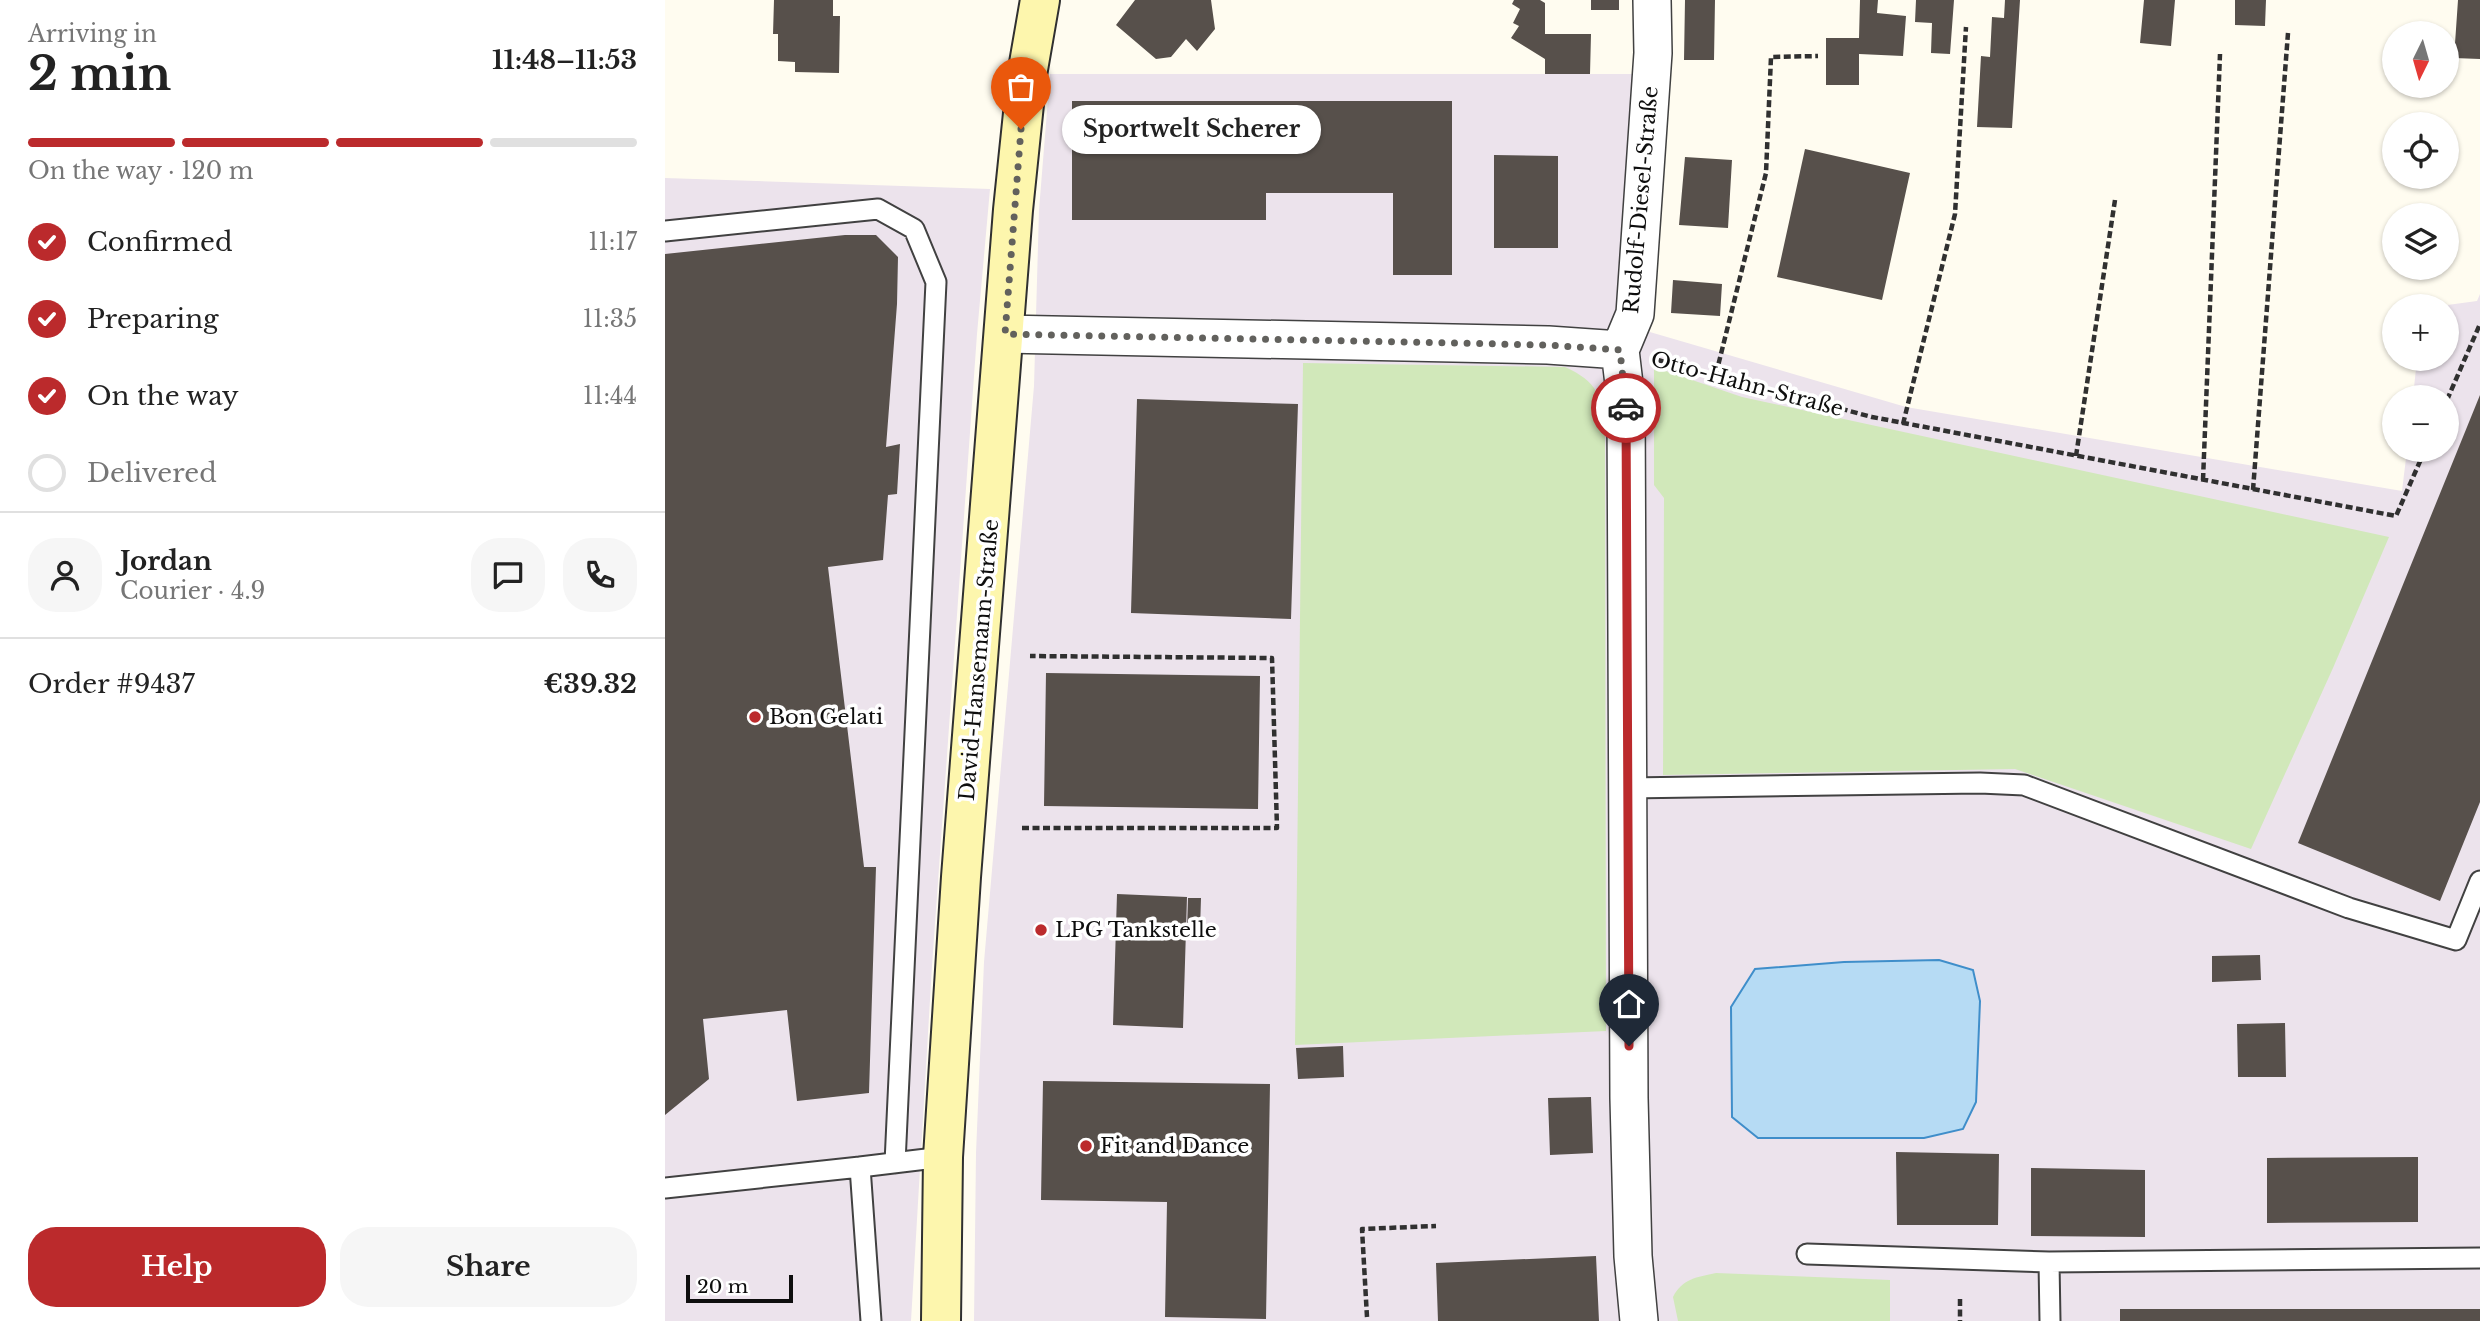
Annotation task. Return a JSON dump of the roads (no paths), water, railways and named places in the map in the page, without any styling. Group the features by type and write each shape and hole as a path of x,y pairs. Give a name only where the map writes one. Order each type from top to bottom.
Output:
{"street":[{"name":"David-Hansemann-Straße","path":"941,1321 943,1157 956,947 1013,210 1027,75 1040,0"},
{"name":"Rudolf-Diesel-Straße","path":"1639,1321 1633,1256 1629,1098 1626,401 1620,350 1635,314 1653,53 1652,0"},
{"path":"1005,334 1548,345 1620,350"}],"lane":[{"path":"665,231 878,209 913,229 936,282 895,1163"},
{"path":"1628,788 1980,783 2024,785 2349,908 2456,940 2480,881"},
{"path":"665,1188 943,1157"},
{"path":"860,1167 871,1321"},
{"path":"1807,1254 2049,1262 2480,1258"},
{"path":"2049,1262 2050,1321"}],"water":[{"path":"1939,960 1973,970 1980,1001 1976,1102 1963,1129 1924,1138 1758,1138 1732,1117 1731,1007 1755,969 1844,962"}],"place":[{"name":"Sportwelt Scherer","path":"1021,129"},
{"name":"Bon Gelati","path":"755,717"},
{"name":"LPG Tankstelle","path":"1041,930"},
{"name":"Fit and Dance","path":"1086,1146"}]}
